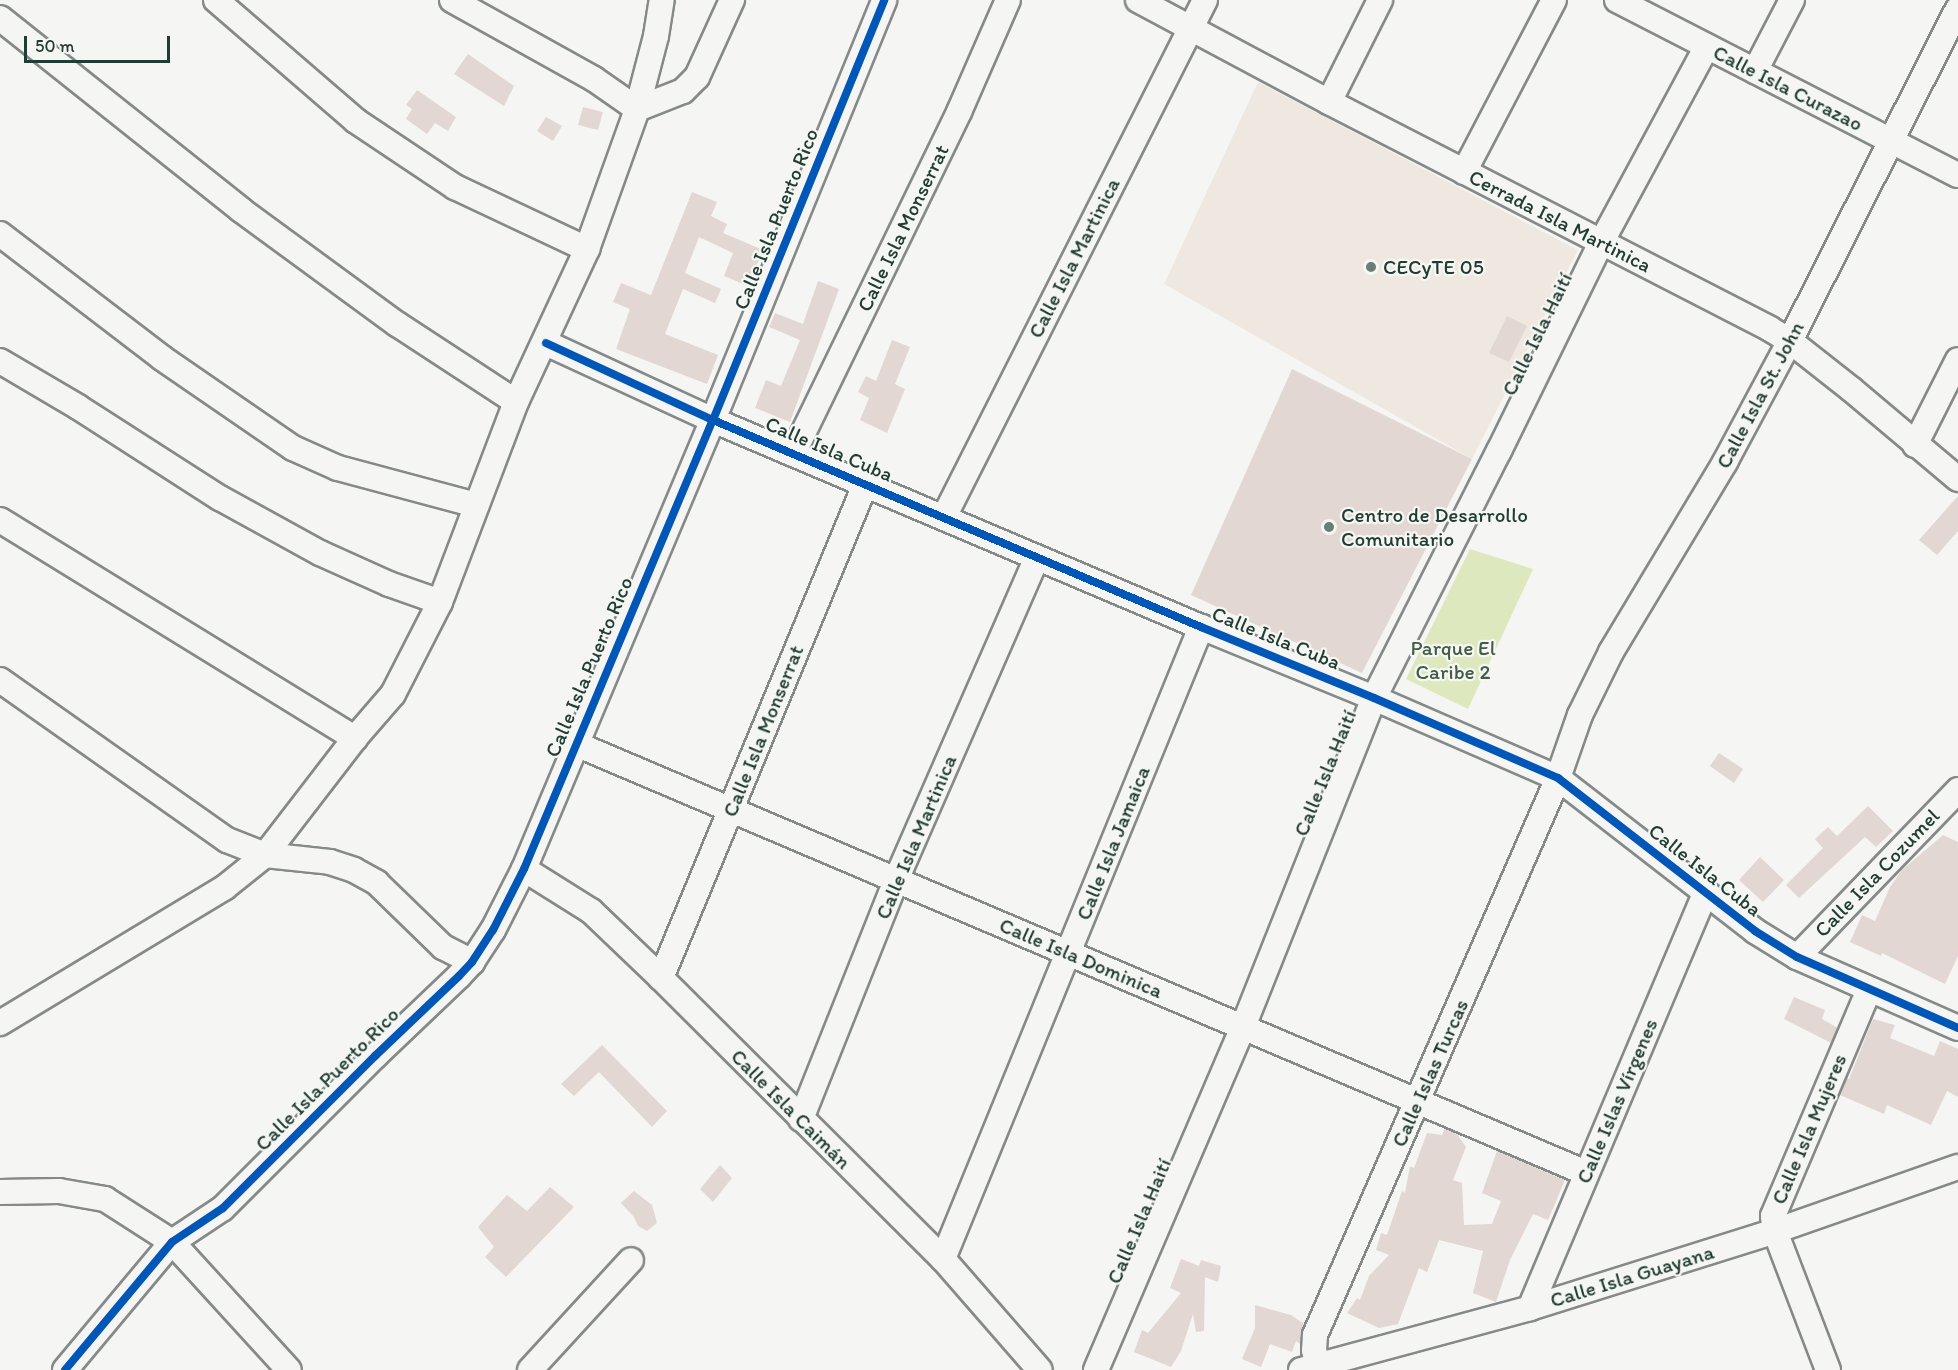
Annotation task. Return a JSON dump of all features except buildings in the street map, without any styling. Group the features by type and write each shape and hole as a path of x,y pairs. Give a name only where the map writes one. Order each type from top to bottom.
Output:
{"street":[{"path":"216,0 356,121 455,187 587,249"},
{"path":"452,0 594,79 637,109"},
{"path":"0,1023 224,888 265,855 355,738 393,694 440,602 516,402 546,343 587,249 637,109 656,36 662,0"},
{"path":"637,109 683,91 697,77 732,0"},
{"name":"Calle Isla Puerto Rico","path":"65,1370 172,1242 224,1208 472,962 493,930 524,868 713,420 884,0"},
{"name":"Calle Isla Monserrat","path":"793,454 959,112 1008,0"},
{"name":"Cerrada Isla Martinica","path":"1138,0 1329,102 1602,241 1790,341 1958,479"},
{"name":"Calle Isla Martinica","path":"944,517 1205,0"},
{"path":"1329,102 1380,0"},
{"path":"1464,172 1554,0"},
{"name":"Calle Isla Curazao","path":"1617,0 1958,175"},
{"path":"1755,71 1792,0"},
{"name":"Calle Isla St. John","path":"1558,778 1580,715 1611,652 1725,462 1790,341 1958,9"},
{"path":"0,18 242,210 397,324 516,402"},
{"name":"Calle Isla Haití","path":"1096,1370 1243,1027 1374,698 1602,241 1707,46"},
{"path":"0,234 162,358 293,448 338,468 476,505"},
{"name":"Calle Isla Cuba","path":"546,343 713,420 1374,698 1558,778 1755,931 1797,957 1958,1028"},
{"path":"1915,445 1958,360"},
{"path":"0,361 78,407 220,498 320,553 389,584 440,602"},
{"name":"Calle Isla Monserrat","path":"661,978 865,485"},
{"path":"0,520 355,738"},
{"name":"Calle Isla Martinica","path":"801,1119 896,880 1037,557"},
{"name":"Calle Isla Jamaica","path":"943,1259 1201,627"},
{"path":"0,680 227,840 265,855 330,862 354,870 377,883 443,947 472,962"},
{"name":"Calle Isla Dominica","path":"576,744 1586,1173"},
{"name":"Calle Islas Turcas","path":"1312,1369 1315,1335 1419,1102 1558,778"},
{"name":"Calle Isla Cozumel","path":"1797,957 1947,814 1958,790"},
{"name":"Calle Isla Caimán","path":"524,868 591,911 661,978 943,1259 1040,1370"},
{"name":"Calle Islas Vírgenes","path":"1530,1308 1705,893"},
{"name":"Calle Isla Mujeres","path":"1827,1370 1775,1231 1773,1216 1869,990"},
{"name":"Calle Isla Guayana","path":"1312,1369 1530,1308 1775,1231 1958,1167"},
{"path":"0,1192 59,1191 105,1199 172,1242 289,1370"},
{"path":"530,1370 631,1260"}],"shaded area":[{"name":"CECyTE 05","path":"1258,82 1578,250 1472,459 1164,284"}],"green space":[{"name":"Parque El Caribe 2","path":"1470,549 1533,569 1468,709 1406,679"}],"cycle path":[{"path":"65,1370 172,1242 223,1208 375,1056 459,976 472,962 493,930 524,869 713,420 884,0"},
{"path":"546,343 713,420 1374,698 1558,778 1755,931 1797,957 1958,1028"}],"place":[{"name":"CECyTE 05","path":"1371,267"},
{"name":"Centro de Desarrollo Comunitario","path":"1329,527"}]}
